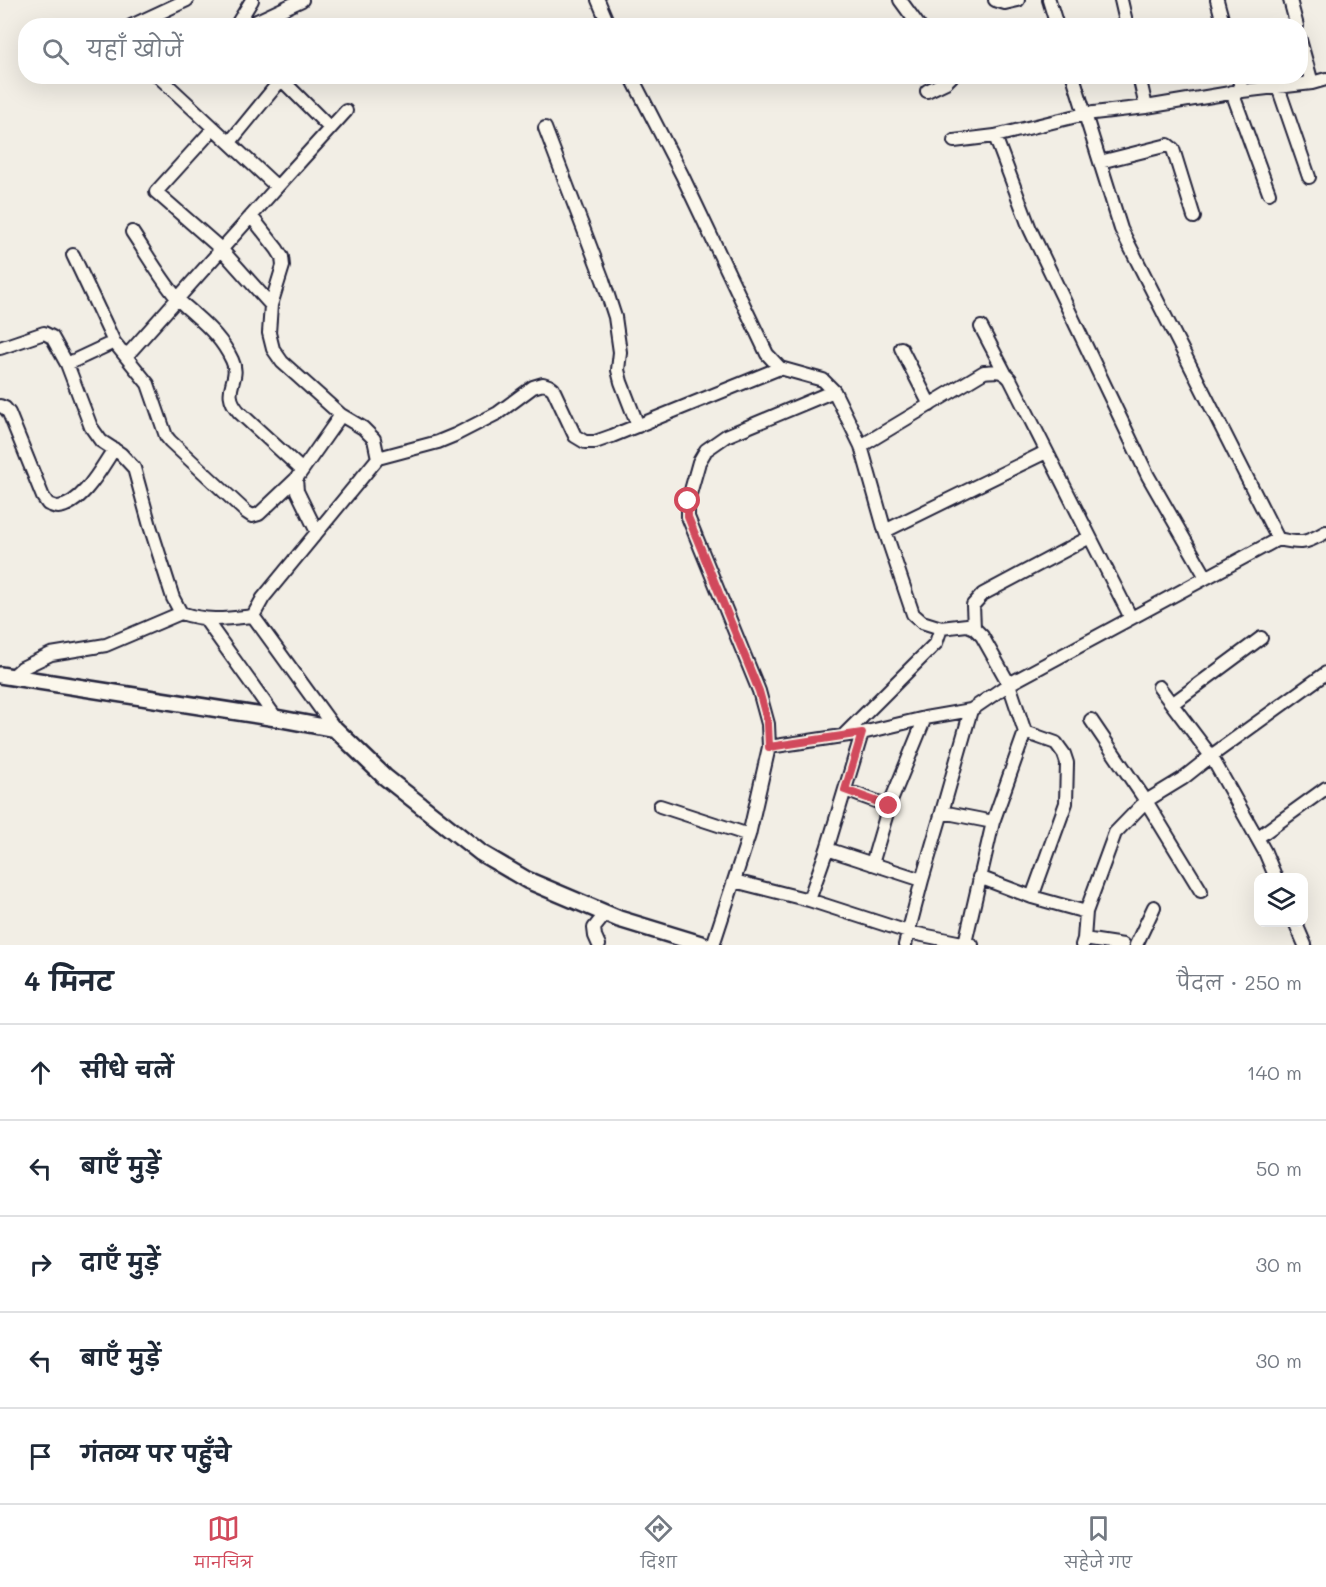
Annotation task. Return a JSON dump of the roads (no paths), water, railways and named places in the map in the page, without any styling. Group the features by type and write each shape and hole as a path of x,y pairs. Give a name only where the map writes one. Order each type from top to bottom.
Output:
{"street":[{"path":"148,18 186,0"},
{"path":"241,18 252,0"},
{"path":"263,18 302,0"},
{"path":"598,0 606,18"},
{"path":"900,0 914,18"},
{"path":"1049,0 1055,18"},
{"path":"1121,0 1125,18"},
{"path":"1217,0 1222,18"},
{"path":"1290,0 1295,18"},
{"path":"1308,69 1312,83"},
{"path":"1308,83 1326,79"},
{"path":"167,84 277,187"},
{"path":"230,142 276,84"},
{"path":"287,84 330,128"},
{"path":"635,84 682,175 767,354 780,368 823,380 834,391 861,446 885,531 913,614 922,622 941,628 967,624 982,636 1009,684 1025,732 993,822 979,877 968,944 908,932 808,900 734,881"},
{"path":"927,91 942,84"},
{"path":"1076,84 1121,229 1278,539"},
{"path":"1141,84 1146,107"},
{"path":"1238,84 1237,92 1269,193"},
{"path":"954,141 994,136 1085,114 1304,84"},
{"path":"1278,87 1309,177"},
{"path":"123,353 130,352 346,111"},
{"path":"214,128 156,192 221,249 271,305"},
{"path":"545,128 615,316 620,344 618,370 638,426"},
{"path":"994,136 1030,229 1148,476 1206,577"},
{"path":"1100,162 1168,145 1173,149 1194,217"},
{"path":"251,216 282,257 283,266 271,305 269,333 273,349 282,362 341,415 363,428 374,439 378,458"},
{"path":"132,232 178,298 222,342 235,370 230,392 231,403 299,475"},
{"path":"73,255 114,342 148,384 166,436 252,516 259,514 299,475 341,415"},
{"path":"981,327 1010,379 1131,618"},
{"path":"0,348 44,333 52,337 67,364 91,428 101,441 128,460 134,468 169,588 181,613"},
{"path":"67,364 114,342"},
{"path":"901,348 930,405"},
{"path":"253,616 263,598 378,458 438,442 455,435 498,413 533,387 543,384 553,389 575,436 585,442 595,442 780,368"},
{"path":"861,446 984,372 1005,373"},
{"path":"713,945 749,835 769,747 768,724 759,691 688,517 688,501 699,462 706,450 726,436 834,391"},
{"path":"0,406 9,413 43,497 48,504 58,507 75,500 85,491 114,449"},
{"path":"885,531 1046,452"},
{"path":"299,475 297,491 317,532"},
{"path":"769,747 862,733 925,717 971,710 1009,684 1278,539 1300,543 1309,542 1326,532"},
{"path":"974,628 973,605 983,594 1090,537"},
{"path":"6,676 51,654 106,645 181,613 215,620 253,616"},
{"path":"253,616 335,729 386,777 481,853 527,880 606,914 704,945"},
{"path":"205,619 276,718"},
{"path":"843,736 936,643 941,628"},
{"path":"1172,704 1261,638"},
{"path":"1124,945 1083,942 1086,912 1115,833 1146,801 1182,779 1326,673"},
{"path":"6,676 335,729"},
{"path":"1160,687 1211,756 1265,852 1274,873"},
{"path":"905,945 921,880 971,710"},
{"path":"872,864 889,806 925,717"},
{"path":"1091,720 1146,801 1201,891"},
{"path":"1025,732 1056,743 1064,754 1066,764 1066,803 1032,897"},
{"path":"808,900 862,733"},
{"path":"1257,838 1326,788"},
{"path":"845,790 889,806"},
{"path":"660,806 749,835"},
{"path":"942,812 993,822"},
{"path":"826,849 921,880"},
{"path":"979,877 1032,897 1086,912"},
{"path":"1136,945 1154,907"},
{"path":"599,945 594,928 606,914"},
{"path":"1297,927 1305,945"}]}
